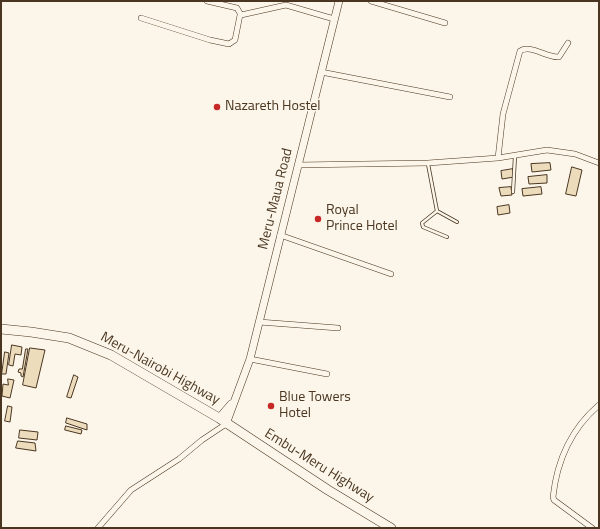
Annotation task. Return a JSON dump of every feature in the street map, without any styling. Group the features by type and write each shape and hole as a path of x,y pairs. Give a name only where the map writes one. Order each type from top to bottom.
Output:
{"highway":[{"name":"Meru-Nairobi Highway","path":"1,329 69,338 88,345 140,371 225,423"},
{"name":"Embu-Meru Highway","path":"225,423 328,490 391,528"}],"main road":[{"name":"Meru-Maua Road","path":"225,423 250,359 339,1"}],"street":[{"path":"141,18 210,40 229,44 235,40 240,14 237,8 206,1"},
{"path":"371,1 445,22"},
{"path":"240,14 245,15 286,5 334,19"},
{"path":"498,158 503,114 520,51 524,49 532,50 553,57 558,57 568,43"},
{"path":"321,72 450,97"},
{"path":"298,165 428,163 498,158 547,150 556,150 575,154 599,163"},
{"path":"280,235 390,274"},
{"path":"258,322 338,328"},
{"path":"250,359 327,374"},
{"path":"592,528 554,500 553,497 556,472 563,453 580,425 599,405"},
{"path":"213,432 225,423"},
{"path":"98,528 130,490 179,459 225,423"}],"lane":[{"path":"513,192 515,156"},
{"path":"428,163 437,211"},
{"path":"437,211 457,222"},
{"path":"437,211 422,224 423,226 447,237"}],"building":[{"path":"550,163 551,170 532,172 531,164"},
{"path":"572,167 582,170 576,196 566,194"},
{"path":"513,169 514,177 502,179 501,171"},
{"path":"547,175 547,183 529,184 528,177"},
{"path":"511,187 512,195 501,196 499,188"},
{"path":"541,187 542,194 523,196 522,189"},
{"path":"509,205 510,213 498,215 497,207"},
{"path":"12,345 22,347 21,355 15,354 13,366 9,365"},
{"path":"30,348 45,350 36,388 23,385"},
{"path":"26,349 28,349 23,377 21,376 21,373 18,372 19,369 22,369"},
{"path":"5,352 9,353 6,374 2,374"},
{"path":"74,375 78,377 71,398 67,397"},
{"path":"8,379 14,380 10,398 2,396 3,384 8,385"},
{"path":"8,406 12,407 10,422 5,421"},
{"path":"67,418 87,424 87,430 66,423"},
{"path":"66,426 82,430 81,434 65,430"},
{"path":"20,430 38,432 37,440 19,438"},
{"path":"18,441 35,443 36,451 16,448"}],"place":[{"name":"Nazareth Hostel","path":"217,107"},
{"name":"Royal Prince Hotel","path":"318,219"},
{"name":"Blue Towers Hotel","path":"271,406"}]}
